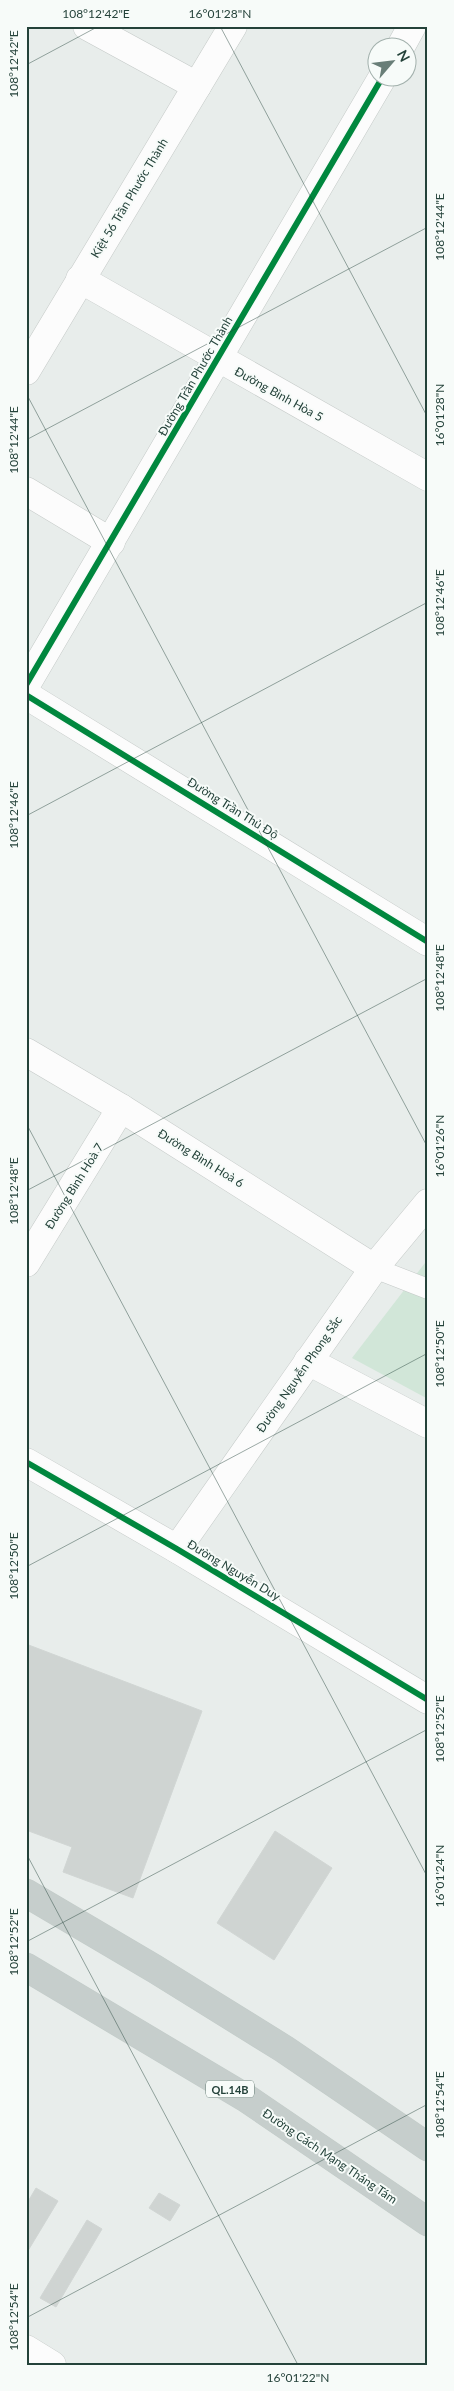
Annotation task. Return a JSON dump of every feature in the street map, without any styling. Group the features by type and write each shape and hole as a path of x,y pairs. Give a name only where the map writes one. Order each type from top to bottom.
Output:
{"highway":[{"path":"26,1893 155,1969 284,2049 428,2147"},
{"name":"Đường Cách Mạng Tháng Tám","path":"26,1967 246,2098 428,2222"}],"street":[{"path":"86,26 196,86"},
{"name":"Kiệt 56 Trần Phước Thành","path":"26,371 233,26"},
{"path":"405,38 412,26"},
{"name":"Đường Trần Phước Thành","path":"26,685 376,88"},
{"name":"Đường Bình Hòa 5","path":"80,279 218,360 428,477"},
{"path":"26,491 111,542"},
{"name":"Đường Trần Thủ Độ","path":"26,695 428,942"},
{"name":"Đường Bình Hoà 6","path":"26,1052 122,1108 374,1268"},
{"name":"Đường Bình Hoà 7","path":"26,1263 122,1108"},
{"name":"Đường Nguyễn Phong Sắc","path":"177,1549 374,1268 428,1203"},
{"path":"308,1361 428,1424"},
{"name":"Đường Nguyễn Duy","path":"26,1462 177,1549 428,1700"},
{"path":"26,2350 52,2365"}],"lane":[{"path":"374,1268 428,1289"}],"green space":[{"path":"428,1259 428,1399 352,1358"}],"building":[{"path":"26,1644 202,1711 133,1898 63,1872 72,1847 26,1830"},
{"path":"275,1831 332,1868 274,1960 217,1923"},
{"path":"36,2188 58,2201 26,2254 26,2205"},
{"path":"159,2193 180,2205 170,2221 149,2208"},
{"path":"87,2220 102,2229 56,2307 40,2298"}],"cycle path":[{"path":"26,685 376,88"},
{"path":"26,695 428,942"},
{"path":"26,1462 177,1549 428,1700"}]}
